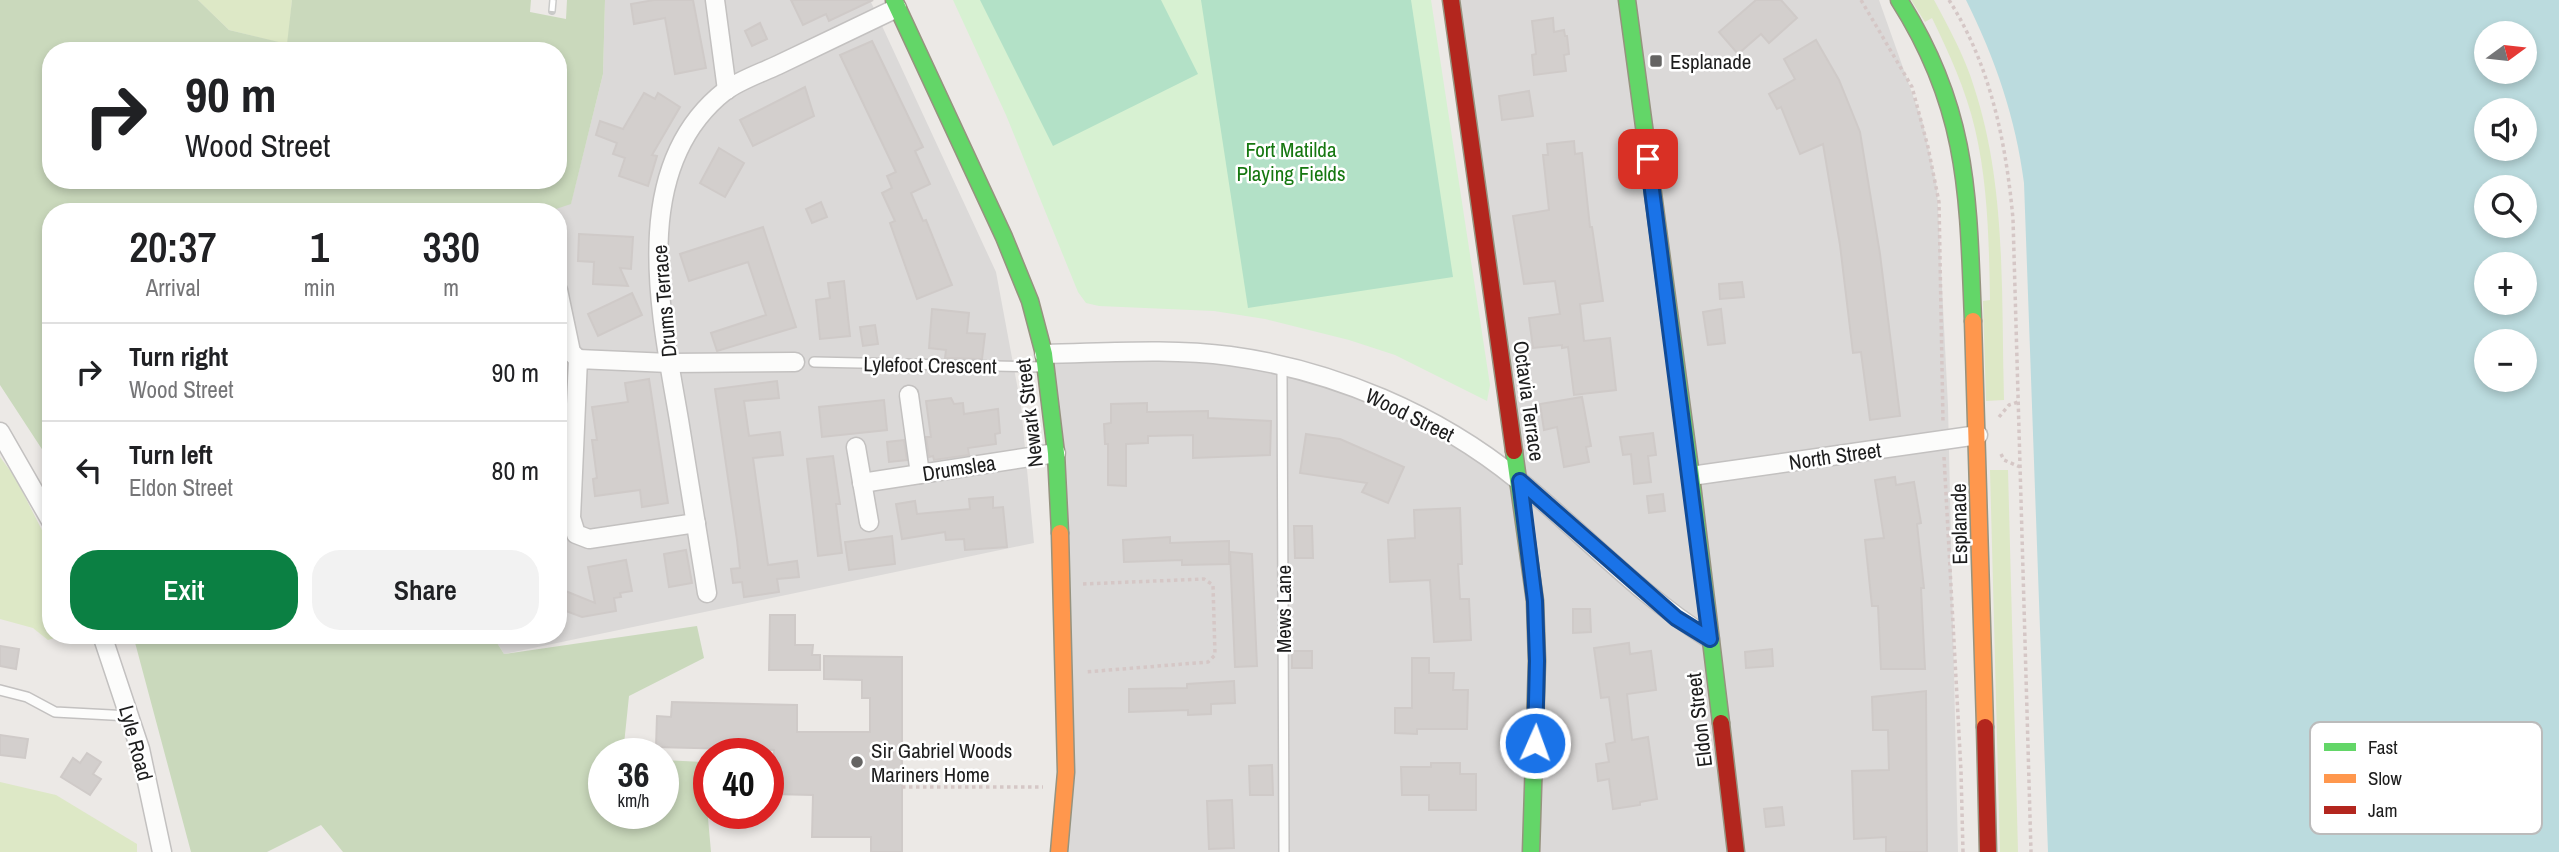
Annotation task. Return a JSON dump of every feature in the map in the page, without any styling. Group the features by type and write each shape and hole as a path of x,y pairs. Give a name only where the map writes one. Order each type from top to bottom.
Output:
{"street":[{"path":"715,0 727,90"},
{"name":"Octavia Terrace","path":"1451,0 1535,601 1537,661 1531,852"},
{"name":"Eldon Street","path":"1627,0 1691,476 1736,852"},
{"name":"Esplanade","path":"1899,0 1938,73 1954,121 1966,179 1978,435 1988,852"},
{"name":"Drums Terrace","path":"707,593 669,363 657,244 662,204 672,164 689,130 727,90 895,4"},
{"name":"Newark Street","path":"895,4 1004,237 1030,301 1045,360 1056,453 1063,585 1065,787 1059,852"},
{"path":"567,333 571,352 578,359 669,363 795,362"},
{"name":"Wood Street","path":"1045,360 1180,353 1229,356 1282,366 1343,384 1398,405 1475,448 1520,481 1676,618 1710,639"},
{"path":"578,359 571,518 576,534 589,539 696,523"},
{"path":"909,395 920,474"},
{"path":"0,432 42,505"},
{"name":"North Street","path":"1691,476 1978,435"},
{"path":"856,447 869,522"},
{"name":"Drumslea","path":"862,483 1056,453"},
{"name":"Lyle Road","path":"105,644 140,749 162,852"}],"lane":[{"name":"Lylefoot Crescent","path":"814,362 1045,360"},
{"name":"Mews Lane","path":"1282,366 1284,852"},
{"path":"0,690 26,697 55,712 130,716"}],"path":[{"path":"1861,0 1912,86 1939,202 1943,440 1963,852"},
{"path":"1949,0 1988,84 2008,172 2013,219 2031,852"},
{"path":"1995,423 2003,411 2018,402"},
{"path":"1997,447 2004,460 2020,467"},
{"path":"1063,585 1204,579 1213,586 1215,655 1208,662 1065,674"},
{"path":"902,788 1065,787"}],"shaded area":[{"path":"605,0 870,0 996,272 1021,406 1034,543 567,641 567,204 571,203 603,74"},
{"path":"1448,0 1879,0 1923,124 1937,188 1948,406 1958,852 1057,852 1066,782 1043,353 1214,354 1318,374 1429,420 1518,479"},
{"path":"498,644 552,644 504,654"}],"green space":[{"path":"0,0 198,0 229,30 279,42 42,42 42,189 567,189 567,42 287,42 292,0 531,0 530,12 566,19 567,0 605,0 603,74 571,204 42,203 42,449 0,385"},
{"path":"198,0 292,0 288,42 276,42 229,30"},
{"name":"Fort Matilda Playing Fields","path":"953,0 1431,0 1490,385 1487,401 1395,355 1349,340 1265,319 1214,311 1099,306 1086,303 1078,292 1006,115"},
{"path":"980,0 1161,0 1198,74 1053,146"},
{"path":"1201,0 1411,0 1453,277 1248,308"},
{"path":"1911,0 1934,0 1966,65 1985,125 1992,163 2000,242 2004,400 1986,401 1983,301 1990,300 1988,235 1983,171 1975,129 1962,86 1932,18 1925,22"},
{"path":"0,457 15,477 42,530 42,635 33,628 0,619"},
{"path":"1990,470 2008,470 2018,852 2000,852"},
{"path":"697,626 704,658 629,696 625,738 588,738 588,829 679,829 679,761 693,762 693,829 709,829 711,852 343,852 321,825 267,852 191,852 135,644 498,644 504,654"},
{"path":"0,782 56,795 137,844 137,852 0,852"}],"water":[{"path":"1966,0 2559,0 2559,852 2048,852 2024,183 2010,112 1995,67"}],"building":[{"path":"654,0 693,0 706,68 675,74 665,18 634,24 631,4"},
{"path":"791,0 873,0 829,21 826,14 803,25"},
{"path":"1756,0 1781,0 1797,18 1769,43 1761,34 1738,54 1719,32"},
{"path":"1553,18 1554,32 1564,30 1567,36 1569,54 1564,55 1566,71 1534,75 1532,55 1536,54 1532,21"},
{"path":"760,23 767,39 752,46 745,31"},
{"path":"1816,40 1839,80 1860,132 1880,254 1900,416 1870,420 1861,352 1853,353 1840,245 1823,144 1800,154 1781,107 1777,109 1769,94 1795,79 1784,59"},
{"path":"872,41 923,147 915,151 930,184 911,193 923,221 926,220 952,285 917,299 890,223 895,221 882,193 892,188 887,176 896,172 840,55"},
{"path":"805,87 814,116 753,146 740,120"},
{"path":"1529,91 1533,116 1502,120 1499,96"},
{"path":"644,93 655,99 658,93 680,107 652,155 657,156 648,186 619,176 625,158 613,154 617,143 596,135 600,121 623,129"},
{"path":"1574,141 1575,154 1582,153 1590,227 1603,301 1580,304 1584,341 1610,338 1616,390 1574,395 1568,347 1562,348 1562,345 1533,348 1529,318 1560,314 1555,281 1524,284 1513,216 1549,210 1543,155 1548,155 1547,144"},
{"path":"719,148 744,163 725,197 700,183"},
{"path":"821,202 827,217 812,223 806,209"},
{"path":"763,227 796,327 717,351 711,333 766,315 748,262 689,281 680,254"},
{"path":"579,234 633,237 631,269 620,268 628,286 593,284 594,262 578,261"},
{"path":"844,281 850,336 820,339 816,300 830,298 828,283"},
{"path":"1742,282 1744,297 1720,299 1719,284"},
{"path":"632,293 642,315 598,336 588,314"},
{"path":"932,309 969,313 967,333 985,334 982,359 945,358 946,350 929,348"},
{"path":"1721,309 1725,343 1708,345 1703,312"},
{"path":"875,325 878,344 863,346 860,327"},
{"path":"649,379 668,503 642,507 640,490 595,496 593,479 597,478 592,440 597,440 592,407 628,402 625,383"},
{"path":"777,381 779,398 744,401 749,436 780,432 783,455 753,458 768,565 797,561 799,577 777,579 779,592 744,597 742,582 733,583 731,569 740,568 715,389"},
{"path":"1582,397 1591,446 1586,447 1589,462 1564,467 1557,427 1544,430 1540,404"},
{"path":"951,398 954,404 963,403 964,414 998,409 1000,433 995,434 996,444 968,448 969,455 934,460 933,456 929,457 926,437 931,437 926,401"},
{"path":"884,400 887,430 822,437 819,407"},
{"path":"1147,403 1147,412 1208,411 1208,418 1271,421 1270,455 1193,458 1193,435 1148,436 1148,443 1126,444 1126,486 1108,485 1108,444 1105,444 1104,424 1111,423 1111,404"},
{"path":"1653,433 1656,455 1648,456 1651,482 1634,484 1631,454 1623,455 1620,437"},
{"path":"1306,434 1340,439 1404,467 1388,503 1362,492 1367,483 1300,473"},
{"path":"904,440 907,460 889,462 887,442"},
{"path":"833,456 840,504 836,504 842,553 818,556 807,459"},
{"path":"1895,477 1896,485 1914,482 1921,523 1917,524 1924,588 1921,588 1925,669 1881,669 1878,606 1872,606 1865,540 1884,538 1875,480"},
{"path":"1663,494 1665,511 1649,513 1647,496"},
{"path":"993,497 993,508 1003,507 1007,547 965,550 964,539 946,540 945,532 902,539 896,504 915,501 917,514 970,509 969,499"},
{"path":"1460,508 1460,599 1469,599 1471,640 1434,642 1430,580 1390,582 1388,540 1415,538 1414,510"},
{"path":"1294,526 1312,526 1313,558 1295,558"},
{"path":"892,536 895,564 849,570 845,542"},
{"path":"1170,537 1170,543 1229,541 1229,564 1182,565 1182,560 1124,562 1123,540"},
{"path":"686,550 692,583 669,587 664,554"},
{"path":"1230,552 1252,554 1257,666 1235,667"},
{"path":"626,560 632,591 620,593 621,597 614,598 616,611 582,617 567,611 567,592 595,603 588,567"},
{"path":"1573,609 1590,609 1591,632 1573,633"},
{"path":"770,615 795,615 795,645 813,645 812,655 820,655 820,670 769,670"},
{"path":"1629,643 1630,654 1651,651 1656,690 1627,694 1632,740 1648,737 1657,799 1613,809 1609,779 1598,781 1596,764 1609,762 1606,744 1615,742 1609,697 1601,698 1594,648"},
{"path":"0,646 19,649 16,669 0,666"},
{"path":"1772,649 1773,666 1746,668 1745,652"},
{"path":"1292,651 1312,651 1312,668 1292,668"},
{"name":"Sir Gabriel Woods Mariners Home","path":"824,656 902,657 902,852 871,852 871,837 812,837 813,795 784,794 784,738 693,738 693,748 679,748 679,738 656,738 657,716 671,717 672,702 797,705 797,732 870,732 870,698 862,698 862,680 824,679"},
{"path":"1412,658 1429,658 1429,673 1454,673 1453,690 1468,690 1467,729 1417,729 1417,734 1395,733 1395,708 1412,708"},
{"path":"1234,681 1235,703 1211,704 1211,714 1188,715 1188,710 1129,712 1129,689 1187,688 1187,684"},
{"path":"1926,691 1927,852 1886,852 1886,837 1854,839 1852,771 1889,770 1888,730 1873,730 1872,697"},
{"path":"0,735 28,739 25,758 0,755"},
{"path":"87,753 101,762 93,774 101,779 90,795 61,777 73,758 80,763"},
{"path":"1431,763 1460,763 1460,774 1476,774 1476,810 1429,810 1429,795 1402,795 1401,767 1431,767"},
{"path":"1272,765 1273,795 1250,795 1249,766"},
{"path":"1232,800 1234,848 1209,849 1207,801"},
{"path":"1782,807 1784,825 1766,827 1764,809"}],"railway":[{"path":"552,11 553,0"}],"traffic: fast":[{"path":"894,0 1004,237 1030,301 1044,354 1056,453 1060,533"},
{"path":"1627,0 1721,723"},
{"path":"1899,0 1922,40 1952,117 1966,194 1973,321"},
{"path":"1514,451 1535,601 1537,661 1531,852"}],"traffic: slow":[{"path":"1973,321 1985,727"},
{"path":"1059,852 1066,772 1060,533"}],"traffic: jam":[{"path":"1451,0 1514,451"},
{"path":"1721,723 1736,852"},
{"path":"1985,727 1988,852"}],"place":[{"name":"Esplanade","path":"1656,61"},
{"name":"Sir Gabriel Woods Mariners Home","path":"857,762"}],"route":[{"path":"1535,743 1535,601 1520,481 1676,618 1710,639 1648,159"}]}
